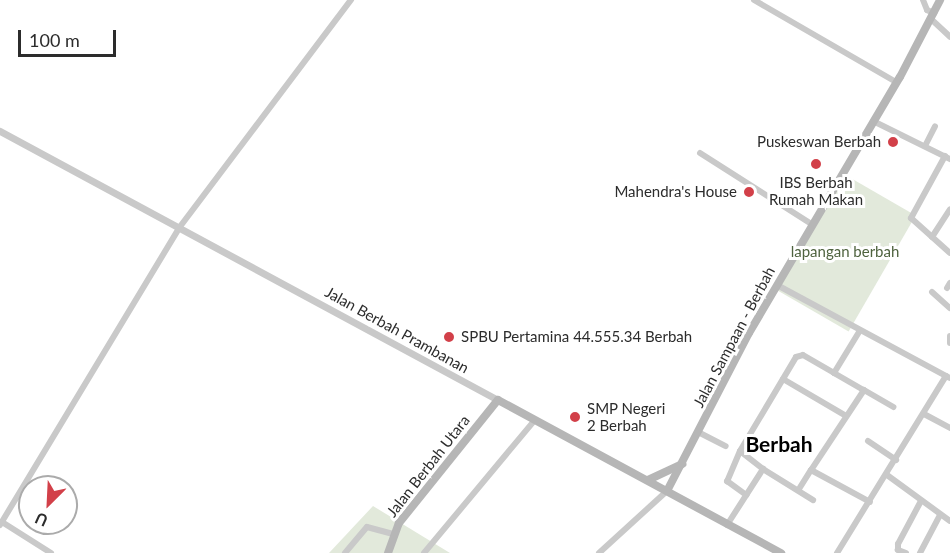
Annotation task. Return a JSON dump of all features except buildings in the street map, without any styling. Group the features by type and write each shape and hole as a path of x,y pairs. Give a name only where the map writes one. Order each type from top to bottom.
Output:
{"main road":[{"name":"Jalan Sampaan - Berbah","path":"666,491 777,285 896,82 940,0"},
{"name":"Jalan Berbah Prambanan","path":"498,400 781,553"},
{"name":"Jalan Berbah Utara","path":"388,553 393,534 498,400"},
{"path":"648,480 682,463"}],"street":[{"path":"51,553 1,524 179,228 351,0"},
{"path":"754,0 896,82"},
{"path":"923,0 927,10 950,37"},
{"path":"873,120 947,157 912,213 914,222 950,253"},
{"path":"925,146 935,126"},
{"name":"Jalan Berbah Prambanan","path":"0,131 498,400"},
{"path":"700,153 813,225"},
{"path":"932,237 950,209"},
{"path":"777,285 859,332 948,377 837,553"},
{"path":"932,292 950,308"},
{"path":"834,373 859,332"},
{"path":"950,336 950,343"},
{"path":"746,495 727,481 740,451 800,354 893,407"},
{"path":"783,379 846,416"},
{"path":"799,489 864,390"},
{"path":"924,414 950,428"},
{"path":"424,553 535,420"},
{"path":"698,432 726,446"},
{"path":"868,441 896,460"},
{"path":"740,451 813,500"},
{"path":"727,525 763,468"},
{"path":"811,470 870,502"},
{"path":"887,475 950,521"},
{"path":"599,553 666,491"},
{"path":"906,553 898,550 898,544 921,501"},
{"path":"920,553 940,515"},
{"path":"347,552 368,526 393,534"}],"green space":[{"name":"lapangan berbah","path":"842,173 916,216 849,332 775,289"},
{"path":"373,506 450,553 329,553"}],"place":[{"name":"Puskeswan Berbah","path":"893,142"},
{"name":"IBS Berbah Rumah Makan","path":"816,164"},
{"name":"Mahendra's House","path":"749,192"},
{"name":"SPBU Pertamina 44.555.34 Berbah","path":"449,337"},
{"name":"SMP Negeri 2 Berbah","path":"575,417"}],"district":[{"name":"Berbah","path":"779,444"}]}
